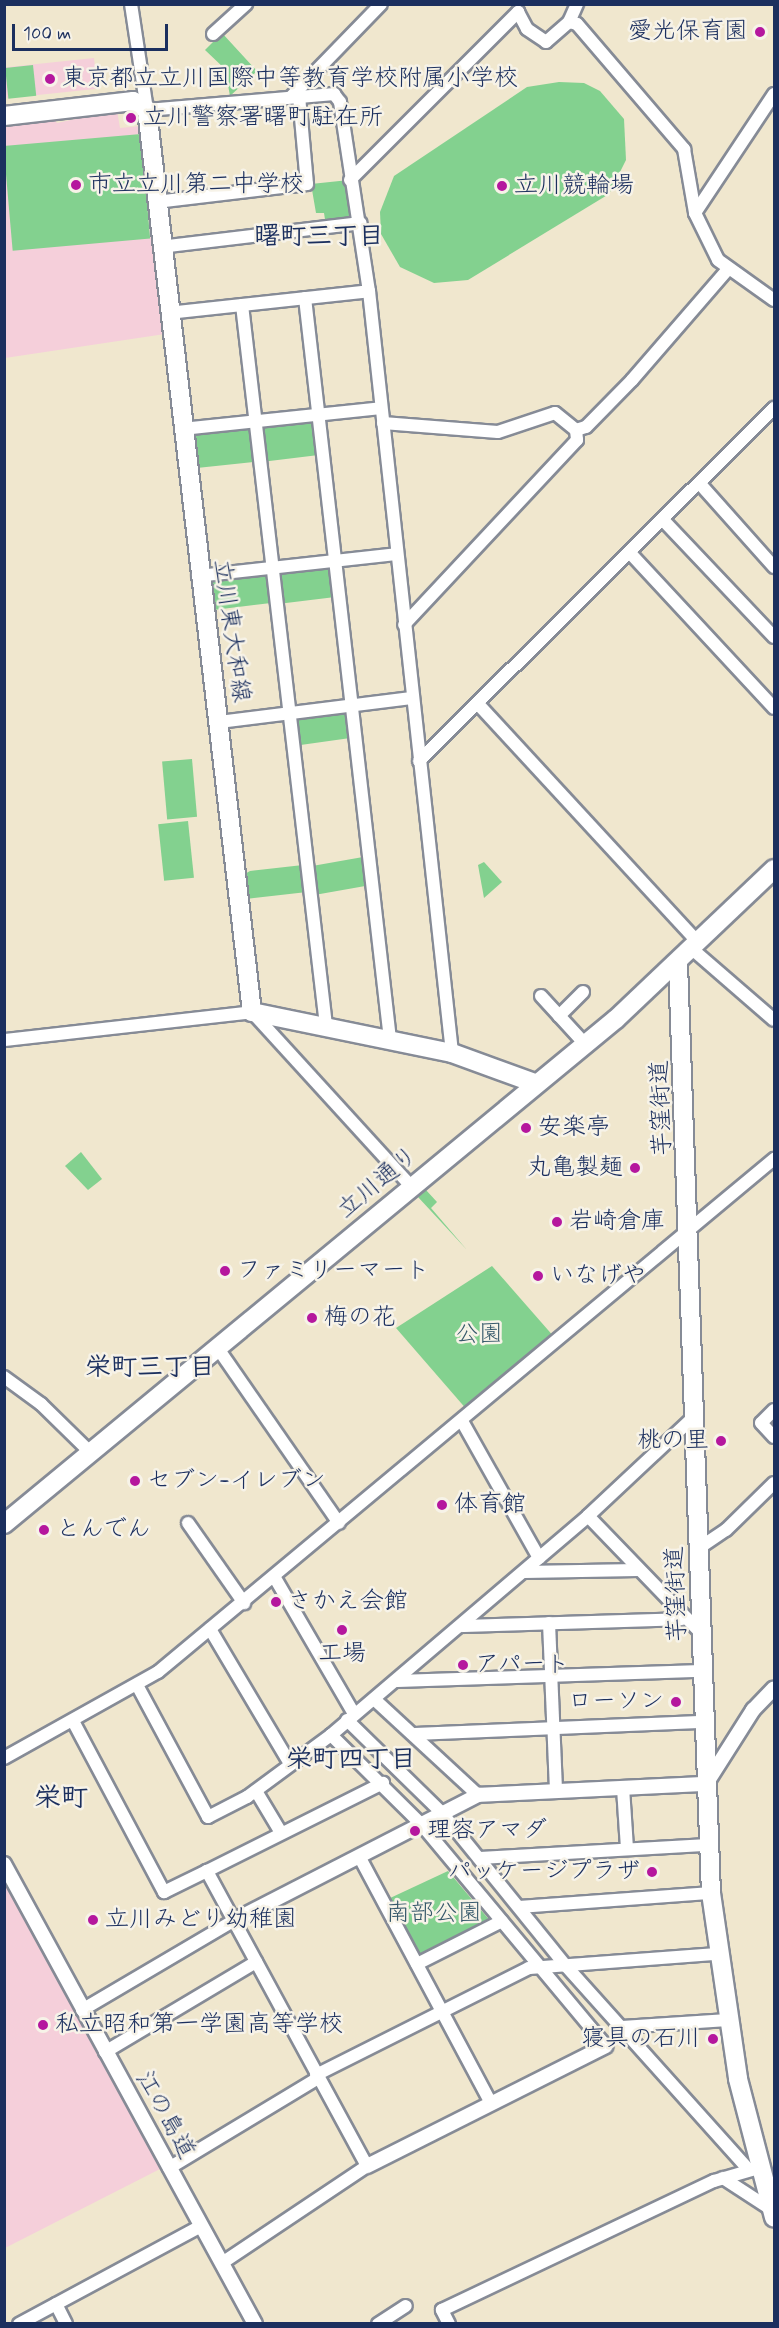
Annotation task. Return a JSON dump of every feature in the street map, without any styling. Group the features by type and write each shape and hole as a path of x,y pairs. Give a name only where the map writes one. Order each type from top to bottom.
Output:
{"main road":[{"path":"4,116 133,101 147,110"},
{"name":"立川東大和線","path":"147,110 160,248 198,576 219,722 252,1012"},
{"name":"立川通り","path":"5,1523 585,1044 678,964 774,869"},
{"name":"芋窪街道","path":"678,964 690,1231 711,1893 717,1954 728,2020 773,2214"},
{"path":"252,1012 452,1053 537,1083"}],"street":[{"path":"131,4 147,110 334,94 340,102 350,180 361,223 452,1053"},
{"path":"213,34 246,4"},
{"path":"295,96 381,4"},
{"path":"350,180 518,12 527,29 546,42 569,22 577,4"},
{"path":"569,22 577,24 684,149 695,213 700,227 728,269 774,300"},
{"path":"695,213 774,94"},
{"path":"156,202 307,184 295,96"},
{"path":"160,248 361,223"},
{"path":"576,430 586,427 632,380 728,269"},
{"path":"168,313 369,291"},
{"path":"305,298 390,1040"},
{"path":"242,305 270,568 290,713 326,1026"},
{"path":"182,429 381,408"},
{"path":"383,423 498,432 555,413 576,430 577,440 548,476 404,625"},
{"path":"419,761 479,705 773,414"},
{"path":"700,485 774,567"},
{"path":"664,521 774,637"},
{"path":"198,576 334,561 396,550"},
{"path":"630,554 774,708"},
{"path":"219,722 412,698"},
{"path":"479,705 695,946 774,1020"},
{"path":"559,1016 583,992"},
{"path":"541,996 585,1044"},
{"path":"4,1040 252,1012 411,1186"},
{"path":"4,1758 137,1685 244,1603 463,1423 774,1159"},
{"path":"217,1347 339,1523"},
{"path":"4,1377 41,1404 91,1453"},
{"path":"774,1410 761,1423 774,1437"},
{"path":"137,1685 208,1817 256,1791 331,1735 462,1626 588,1516 695,1416"},
{"path":"463,1423 538,1558"},
{"path":"699,1548 774,1483"},
{"path":"588,1516 682,1619 702,1634"},
{"path":"188,1523 244,1603"},
{"path":"524,1572 638,1570"},
{"path":"275,1578 351,1717 442,1813 566,1966 761,2169"},
{"path":"462,1626 682,1619"},
{"path":"549,1623 556,1790"},
{"path":"210,1629 290,1764"},
{"path":"396,1681 703,1671"},
{"path":"82,2010 233,1921 478,1795 706,1784 753,1710 774,1688"},
{"path":"374,1699 415,1734 478,1795"},
{"path":"73,1721 164,1892 280,1831 383,1783"},
{"path":"415,1734 705,1722"},
{"path":"222,2263 367,2166 606,2046 543,1966 421,1824 383,1783 331,1735"},
{"path":"623,1788 627,1849"},
{"path":"256,1791 280,1831"},
{"path":"480,1858 708,1845"},
{"path":"359,1856 490,2103"},
{"name":"江の島道","path":"4,1864 255,2324"},
{"path":"207,1871 367,2166"},
{"path":"519,1907 711,1893"},
{"path":"417,1964 502,1921"},
{"path":"169,2168 317,2076 442,2011 543,1966 717,1954"},
{"path":"105,2052 256,1962"},
{"path":"622,2026 728,2020"},
{"path":"449,2324 442,2310 723,2178 761,2169"},
{"path":"723,2178 773,2214"},
{"path":"19,2324 201,2226"},
{"path":"56,2304 66,2324"},
{"path":"378,2324 406,2306"}],"shaded area":[{"name":"東京都立立川国際中等教育学校附属小学校","path":"94,58 97,89 7,98 4,67"},
{"name":"市立立川第二中学校","path":"117,110 120,128 141,126 165,334 5,358 4,123 53,118 57,123"},
{"name":"私立昭和第一学園高等学校","path":"4,1881 160,2169 5,2248 4,2248"}],"green space":[{"path":"222,33 257,71 230,96 225,69 205,50"},
{"path":"33,65 36,96 8,99 5,68"},
{"name":"立川競輪場","path":"559,82 584,83 600,91 624,119 626,160 609,194 468,280 434,283 400,267 381,234 380,212 394,176 527,87"},
{"path":"141,134 150,239 13,251 4,146"},
{"path":"349,180 360,222 326,226 324,213 316,213 311,184"},
{"path":"316,416 321,455 259,462 254,424"},
{"path":"252,424 256,462 187,469 183,431"},
{"path":"333,562 337,597 276,604 271,570"},
{"path":"269,569 273,603 204,611 200,578"},
{"path":"348,708 352,738 299,745 295,716"},
{"path":"192,759 197,817 167,819 162,762"},
{"path":"188,821 194,878 164,881 158,824"},
{"path":"363,857 368,886 316,895 311,866"},
{"path":"484,862 502,882 484,898 478,865"},
{"path":"303,865 307,892 246,899 243,875 250,871"},
{"path":"81,1152 102,1179 88,1190 65,1166"},
{"path":"426,1190 437,1202 431,1208 467,1250 418,1197"},
{"name":"公園","path":"492,1266 555,1338 468,1411 396,1328"},
{"name":"南部公園","path":"448,1871 491,1922 421,1959 388,1899"}],"place":[{"name":"愛光保育園","path":"760,32"},
{"name":"東京都立立川国際中等教育学校附属小学校","path":"50,79"},
{"name":"立川警察署曙町駐在所","path":"131,118"},
{"name":"市立立川第二中学校","path":"76,185"},
{"name":"立川競輪場","path":"502,186"},
{"name":"安楽亭","path":"526,1128"},
{"name":"丸亀製麺","path":"635,1168"},
{"name":"岩崎倉庫","path":"557,1222"},
{"name":"ファミリーマート","path":"225,1271"},
{"name":"いなげや","path":"538,1276"},
{"name":"梅の花","path":"312,1318"},
{"name":"桃の里","path":"721,1441"},
{"name":"セブン-イレブン","path":"135,1481"},
{"name":"体育館","path":"442,1505"},
{"name":"とんでん","path":"44,1530"},
{"name":"さかえ会館","path":"276,1602"},
{"name":"工場","path":"342,1630"},
{"name":"アパート","path":"463,1665"},
{"name":"ローソン","path":"676,1702"},
{"name":"理容アマダ","path":"415,1831"},
{"name":"パッケージプラザ","path":"652,1872"},
{"name":"立川みどり幼稚園","path":"93,1920"},
{"name":"私立昭和第一学園高等学校","path":"43,2025"},
{"name":"寝具の石川","path":"713,2039"}],"district":[{"name":"曙町三丁目","path":"319,238"},
{"name":"栄町三丁目","path":"150,1369"},
{"name":"栄町四丁目","path":"351,1761"},
{"name":"栄町","path":"61,1799"}]}
